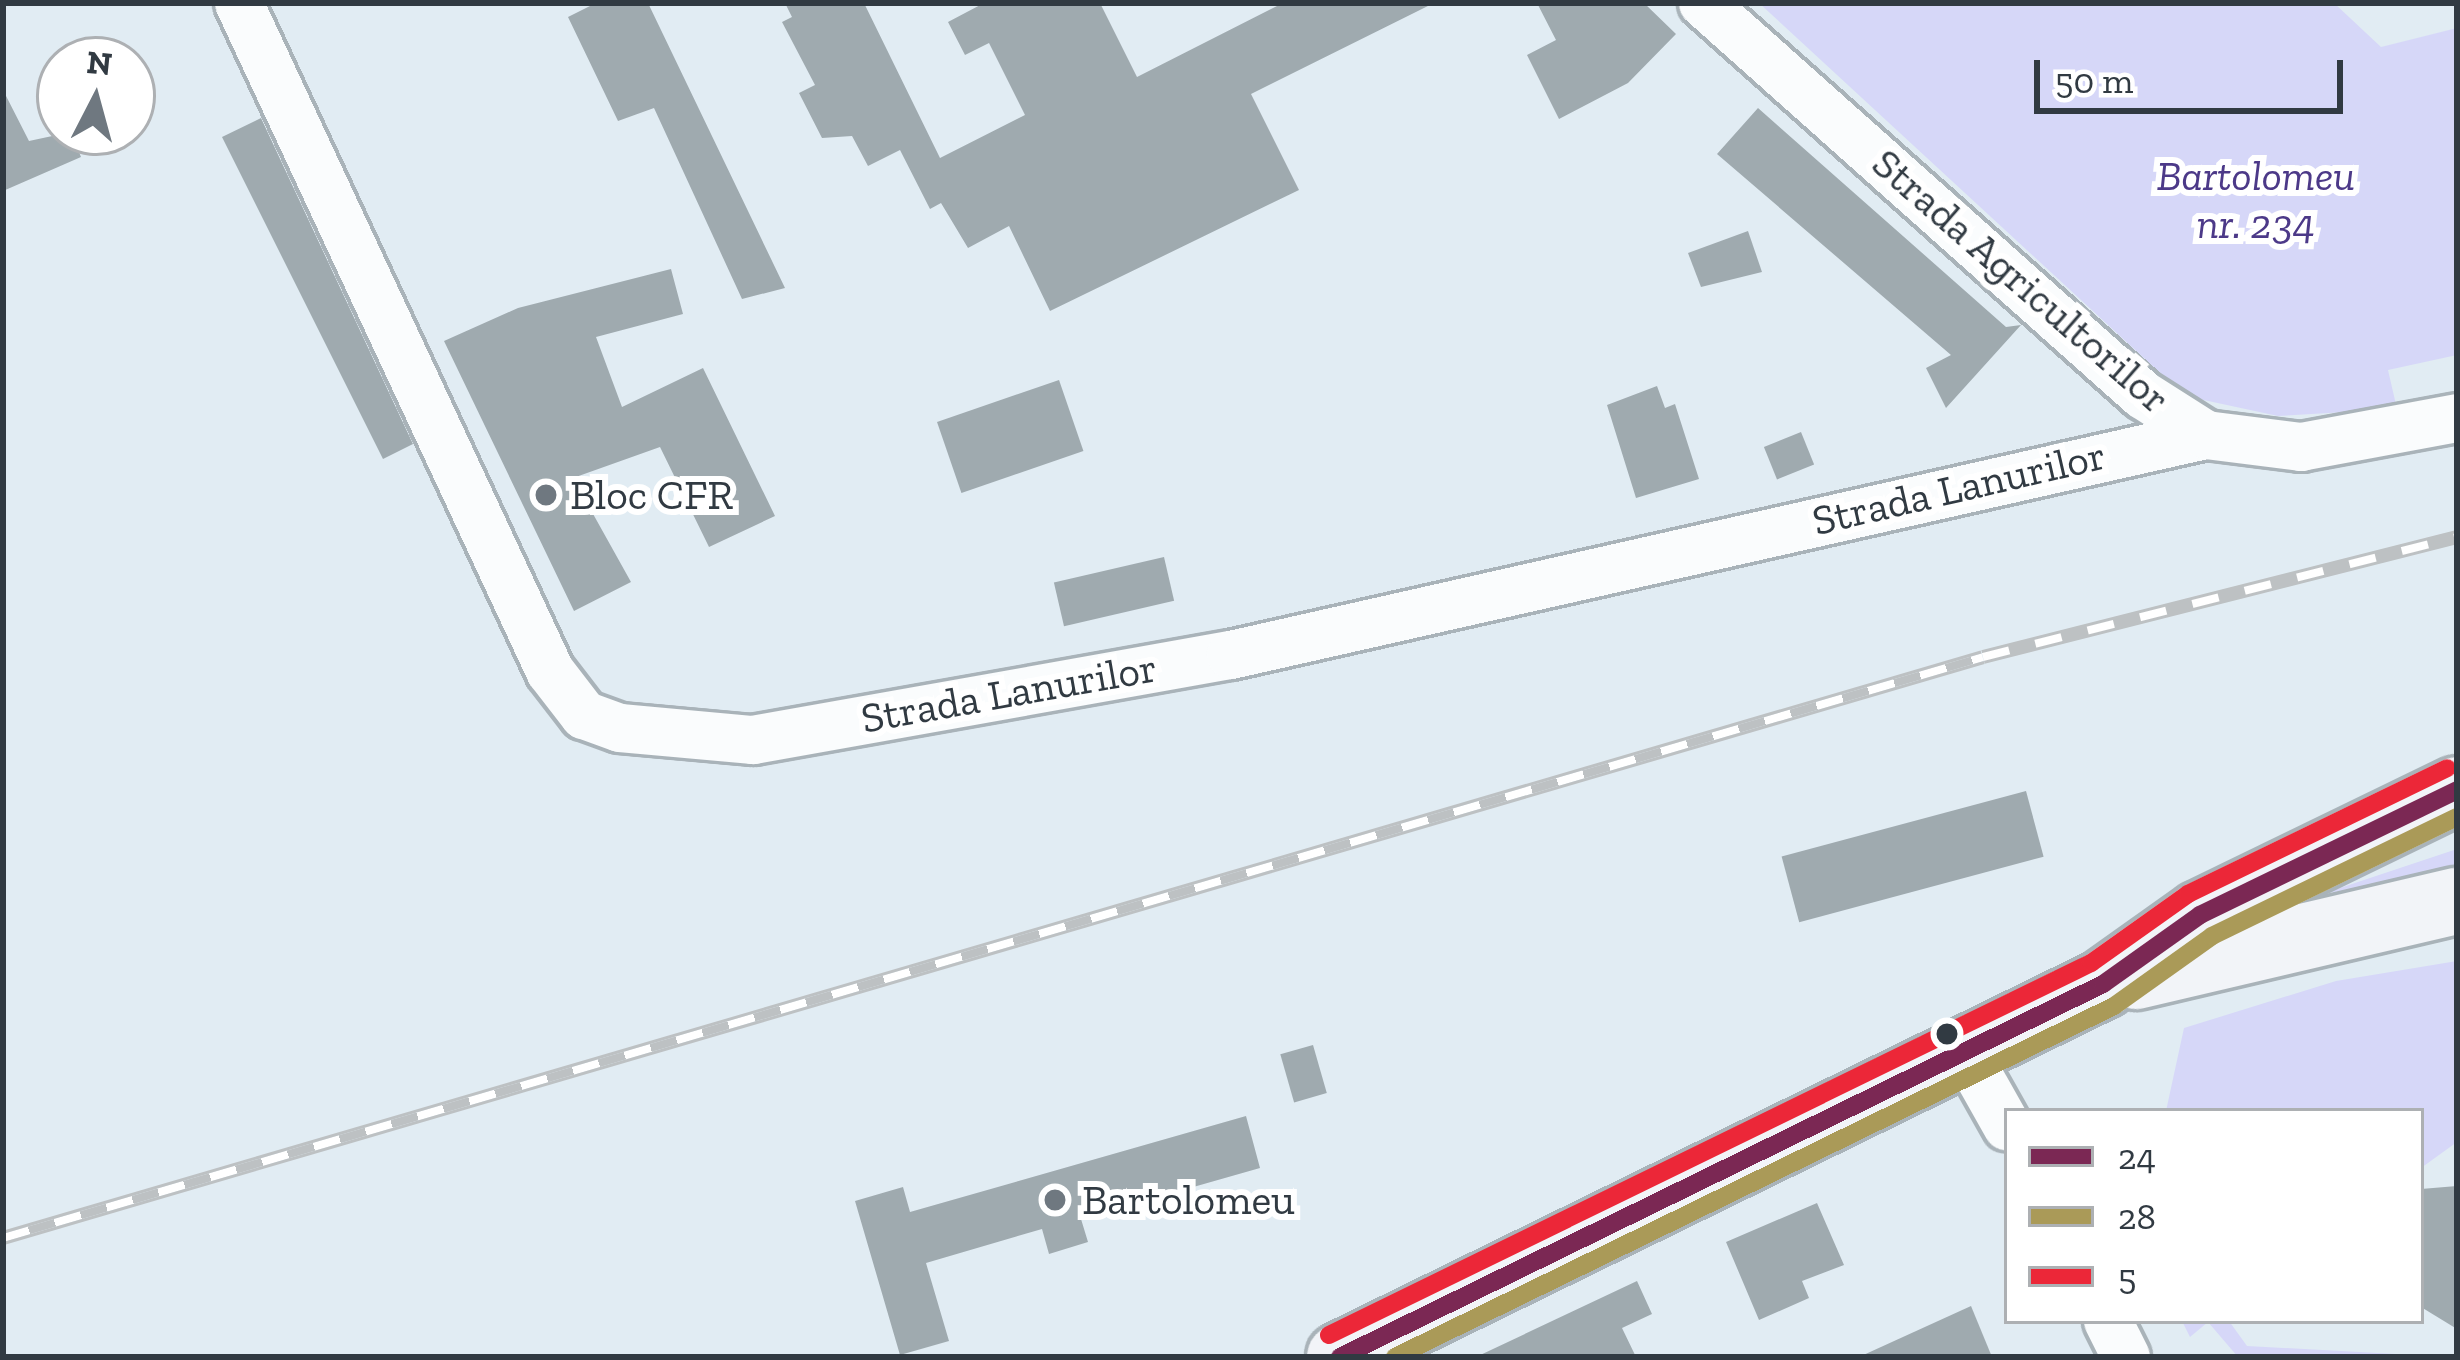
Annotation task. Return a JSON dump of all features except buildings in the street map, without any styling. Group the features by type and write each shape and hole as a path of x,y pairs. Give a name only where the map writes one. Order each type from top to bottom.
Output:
{"main road":[{"path":"1340,1357 1963,1048 2103,984 2200,914 2457,790"},
{"path":"2103,984 2457,901"}],"street":[{"name":"Strada Lanurilor","path":"239,3 550,670 584,715 620,728 752,740 1231,655 2206,435"},
{"name":"Strada Agricultorilor","path":"1703,3 2143,394 2206,435 2302,446 2457,418"},
{"path":"1963,1048 2004,1121"},
{"path":"2110,1324 2126,1357"}],"green space":[{"name":"Bartolomeu nr. 234","path":"1759,3 2334,3 2381,47 2457,28 2457,355 2388,370 2397,409 2278,416 2185,396"},
{"path":"2457,849 2457,873 2322,894"},
{"path":"2457,961 2457,1142 2424,1166 2424,1108 2167,1108 2184,1028 2336,981"},
{"path":"2184,1324 2206,1324 2190,1337"},
{"path":"2210,1324 2231,1324 2247,1346 2451,1357 2238,1357"}],"railway":[{"path":"3,1238 1983,657 2457,537"}],"transit line":[{"name":"5","path":"1329,1335 2091,963 2188,894 2447,768"},
{"name":"24","path":"1340,1357 2103,984 2200,915 2457,790"},
{"name":"28","path":"1395,1357 2114,1006 2212,936 2457,817"}],"place":[{"name":"Bloc CFR","path":"546,495"},
{"name":"Bartolomeu","path":"1055,1200"}]}
